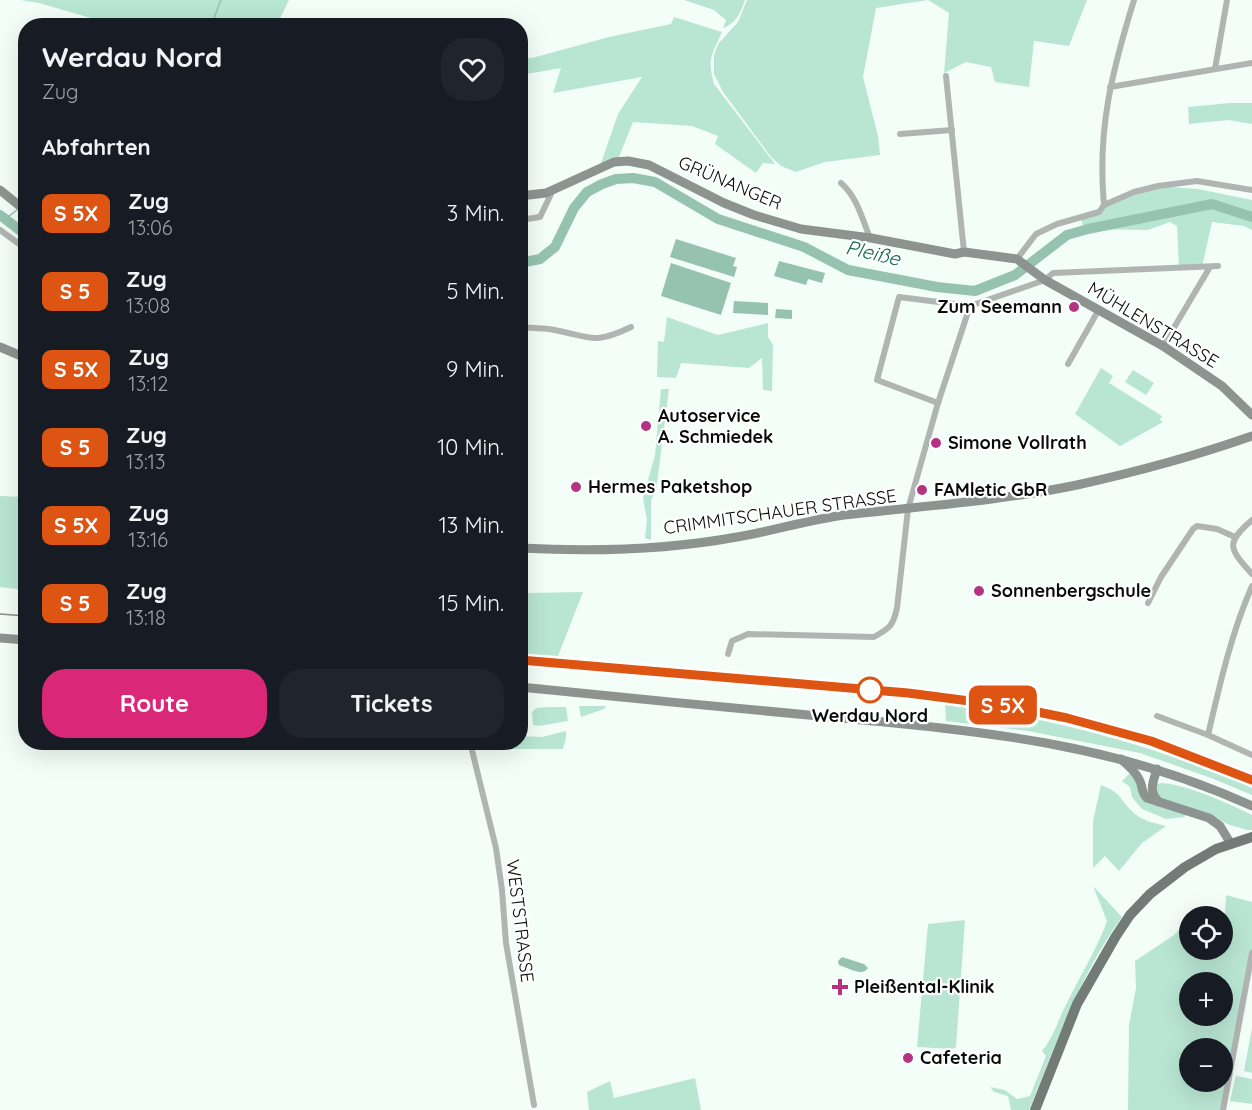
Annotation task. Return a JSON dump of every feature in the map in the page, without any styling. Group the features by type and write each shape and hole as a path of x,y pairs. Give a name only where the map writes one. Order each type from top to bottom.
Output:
{"main road":[{"path":"1035,1110 1071,1017 1123,925 1140,904 1172,876 1207,854 1252,837"}],"street":[{"path":"1104,205 1102,184 1104,116 1134,0"},
{"path":"1215,69 1227,0"},
{"path":"1110,87 1252,63"},
{"path":"946,76 964,252"},
{"path":"900,134 952,130"},
{"name":"GRÜNANGER","path":"553,190 614,162 628,161 649,165 724,203 801,230 870,238 955,254 964,252 1019,260"},
{"path":"1019,260 1036,234 1057,224 1099,212 1104,205 1134,192 1197,181 1252,190"},
{"path":"841,183 850,191 856,202 870,238"},
{"path":"0,190 18,205"},
{"path":"528,195 553,190"},
{"path":"528,219 540,217 553,190"},
{"path":"0,230 18,243"},
{"name":"MÜHLENSTRASSE","path":"1019,260 1045,280 1163,346 1222,386 1252,415"},
{"path":"938,403 877,380 899,297 970,306 1045,280 1053,273 1218,266"},
{"path":"1163,346 1210,267"},
{"path":"729,654 732,641 748,634 874,637 889,628 894,621 908,510 938,403 970,306"},
{"path":"1068,364 1098,311"},
{"path":"528,328 550,329 594,339 609,337 631,327"},
{"path":"0,347 18,355"},
{"name":"CRIMMITSCHAUER STRASSE","path":"528,548 567,550 689,544 738,537 842,516 908,510 1077,485 1177,459 1252,436"},
{"path":"1252,520 1235,537 1232,546 1234,553 1252,574"},
{"path":"1148,603 1161,577 1193,529 1197,526 1218,529 1235,537"},
{"path":"1208,735 1226,656 1239,615 1252,586"},
{"path":"0,638 18,639"},
{"path":"528,688 957,729 1032,739 1154,768 1252,806"},
{"path":"1157,716 1252,755"},
{"name":"WESTSTRASSE","path":"472,750 491,823 499,867 506,943 534,1105"},
{"path":"1119,758 1130,768 1141,784 1144,795 1159,803 1195,813 1216,822 1231,844"},
{"path":"1141,784 1143,777 1154,768"},
{"path":"1154,768 1152,791 1159,803"},
{"path":"1223,1110 1252,953"}],"shaded area":[{"path":"20,0 289,0 280,18 91,18"},
{"path":"684,0 745,0 735,20 723,28 726,20 714,10"},
{"path":"747,0 928,0 876,8 863,77 878,136 880,155 825,162 796,172 781,166 771,157 723,92 714,74 714,55 718,44 738,22"},
{"path":"928,0 1087,0 1069,46 1034,41 1029,87 995,82 991,67 966,62 944,73 949,13"},
{"path":"674,17 722,32 711,62 714,84 775,164 763,163 756,173 715,144 718,136 692,126 633,122 617,162 599,169 618,114 642,77 553,93 561,68 528,74 528,58 671,24"},
{"path":"1252,103 1252,124 1228,120 1189,124 1188,107"},
{"path":"1158,186 1198,189 1252,200 1252,230 1244,226 1212,222 1202,267 1179,268 1177,226 1170,222 1148,230 1088,229 1084,231 1081,218 1099,212 1104,205"},
{"path":"676,239 736,258 733,266 737,267 734,277 670,257"},
{"path":"779,261 825,273 822,283 808,279 806,285 774,276"},
{"path":"671,263 731,283 721,315 661,296"},
{"path":"734,301 768,303 768,315 733,313"},
{"path":"776,309 792,310 792,319 775,318"},
{"path":"667,317 718,335 768,323 768,337 773,345 772,391 763,390 762,358 749,368 681,363 676,378 657,377 658,341 664,342"},
{"path":"1101,368 1113,376 1109,383 1162,416 1160,420 1163,422 1120,446 1075,414"},
{"path":"1133,370 1154,383 1146,395 1125,382"},
{"path":"661,389 669,389 656,491 651,500 651,540 645,538 647,520 643,498 655,455"},
{"path":"0,496 18,497 18,589 0,587"},
{"path":"583,592 558,656 528,654 528,593"},
{"path":"945,705 1063,725 1140,746 1252,788 1252,795 1140,753 1028,731 946,721"},
{"path":"579,706 606,706 604,709 581,717"},
{"path":"566,707 568,721 533,725 532,712 536,708"},
{"path":"566,731 563,749 528,749 528,736 542,737"},
{"path":"1130,773 1150,803 1186,814 1184,817 1166,819 1142,809 1132,797 1130,787 1122,781"},
{"path":"1162,783 1195,791 1252,815 1252,830 1227,824 1208,813 1165,802 1154,791 1157,784"},
{"path":"1101,785 1117,794 1137,816 1166,826 1142,843 1119,871 1105,856 1093,868 1093,821"},
{"path":"1093,886 1122,917 1081,987 1029,1110 1011,1110 1008,1096 994,1092 990,1087 1005,1090 1017,1099 1030,1096 1046,1056 1042,1051 1099,942 1107,921"},
{"path":"1226,895 1252,902 1252,953 1233,1056 1233,1038 1179,1038 1179,1092 1226,1092 1223,1110 1128,1110 1129,1025 1136,988 1135,961 1179,930 1179,960 1233,960 1233,906 1225,906"},
{"path":"965,920 956,1047 952,1049 917,1047 928,924"},
{"path":"842,957 864,964 868,968 866,971 859,972 839,965 838,961"},
{"path":"1252,1028 1252,1073 1244,1071"},
{"path":"1236,1076 1252,1079 1252,1104 1230,1101"},
{"path":"695,1078 701,1110 589,1110 587,1092 610,1081 614,1098"}],"waterway":[{"path":"214,18 221,0"},
{"name":"Pleiße","path":"528,261 540,259 555,247 574,208 587,192 616,179 633,178 655,182 718,219 804,247 848,270 937,287 975,291 1015,275 1067,235 1088,229 1212,204 1252,217"},
{"path":"5,219 17,210"},
{"name":"Pleiße","path":"0,215 18,229"}],"railway":[{"path":"0,614 18,615"},
{"path":"528,665 907,697 1007,709 1090,727 1150,745 1252,784"}],"train":[{"path":"528,661 908,693 1008,706 1116,730 1180,751 1252,780"}],"place":[{"name":"Zum Seemann","path":"1074,307"},
{"name":"Autoservice A. Schmiedek","path":"646,426"},
{"name":"Simone Vollrath","path":"936,443"},
{"name":"Hermes Paketshop","path":"576,487"},
{"name":"FAMletic GbR","path":"922,490"},
{"name":"Sonnenbergschule","path":"979,591"},
{"name":"Werdau Nord","path":"870,690"},
{"name":"Pleißental-Klinik","path":"840,987"},
{"name":"Cafeteria","path":"908,1058"}]}
